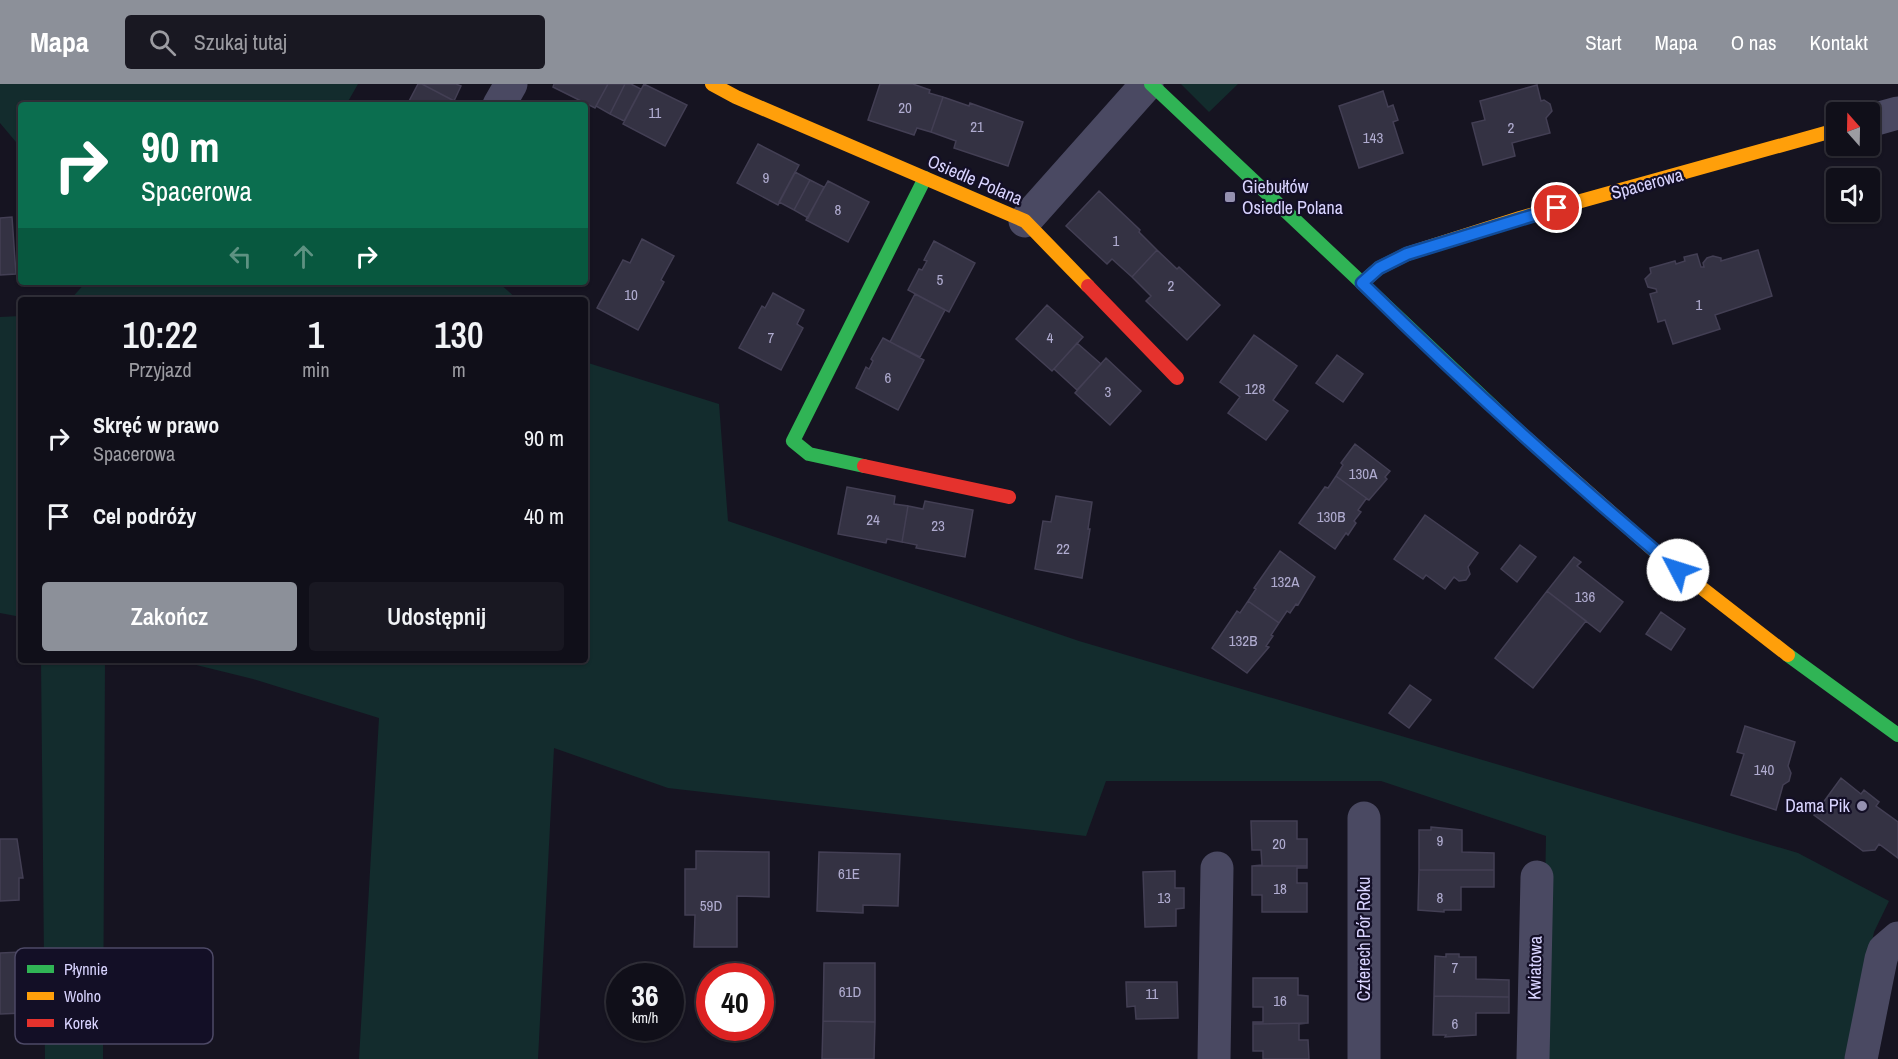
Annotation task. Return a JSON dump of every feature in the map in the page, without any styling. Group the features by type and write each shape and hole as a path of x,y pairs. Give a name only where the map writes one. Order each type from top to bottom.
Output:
{"street":[{"path":"501,102 511,84"},
{"name":"Osiedle Polana","path":"711,84 736,97 1025,221 1177,378"},
{"path":"1025,221 1147,84"},
{"path":"1151,84 1425,344 1627,527 1743,622 1898,735"},
{"path":"1880,118 1898,113"},
{"name":"Spacerowa","path":"1362,283 1379,268 1407,254 1520,218 1826,133"},
{"path":"925,178 793,441 809,454 1009,497"},
{"name":"Czterech Pór Roku","path":"1364,818 1364,1059"},
{"path":"1214,1059 1217,868"},
{"name":"Kwiatowa","path":"1533,1059 1537,877"},
{"path":"1861,1059 1881,959 1884,950 1898,938"}],"green space":[{"path":"0,84 358,84 348,102 18,102 18,144 0,123"},
{"path":"1181,84 1238,84 1209,112"},
{"path":"83,285 501,285 515,297 73,297"},
{"path":"18,316 18,616 0,613 0,317"},
{"path":"588,363 719,404 728,521 1079,641 1798,853 1889,901 1874,932 1848,1059 1542,1059 1546,836 1381,781 1106,781 1086,836 668,788 554,748 538,1059 359,1059 379,718 253,679 188,663 588,663"},
{"path":"41,663 105,663 104,948 44,948"},
{"path":"45,1044 103,1044 103,1059 45,1059"}],"building":[{"path":"418,84 422,84 456,102 409,102"},
{"path":"422,84 456,84 461,86 454,101"},
{"path":"554,84 608,84 595,108 588,104 588,102 583,102 553,87"},
{"path":"608,84 625,84 610,114 596,106"},
{"path":"625,84 641,89 624,121 610,114"},
{"path":"644,84 687,105 665,146 623,124"},
{"path":"880,84 913,84 930,90 929,93 943,97 931,132 917,128 914,135 868,120"},
{"path":"1537,85 1541,101 1544,100 1550,104 1552,111 1546,118 1550,133 1512,143 1515,156 1483,165 1472,123 1485,120 1480,101"},
{"path":"1383,91 1388,107 1393,105 1398,120 1393,122 1403,153 1359,168 1339,106"},
{"path":"943,97 969,106 970,103 1023,122 1008,166 954,148 956,141 931,132"},
{"path":"758,144 799,165 778,205 737,183"},
{"path":"795,172 810,180 794,210 779,202"},
{"path":"810,180 824,187 808,218 794,210"},
{"path":"828,181 869,202 848,242 806,220"},
{"path":"1099,191 1140,230 1139,232 1157,250 1132,277 1112,259 1107,264 1066,226"},
{"path":"12,217 16,274 0,275 0,218"},
{"path":"642,239 674,256 661,280 664,282 638,330 597,308 623,260 630,263"},
{"path":"934,241 975,263 949,312 908,290 919,269 922,270 927,261 924,260"},
{"path":"1157,250 1220,305 1187,340 1146,301 1151,296 1132,277"},
{"path":"1758,250 1772,296 1715,315 1720,329 1673,344 1665,320 1658,322 1650,294 1657,292 1656,289 1648,287 1645,279 1651,273 1650,268 1675,261 1676,264 1685,261 1684,257 1697,254 1701,267 1704,267 1703,263 1707,258 1713,256 1721,258 1721,261"},
{"path":"773,293 804,310 797,324 803,328 781,370 739,348 762,306 765,308"},
{"path":"915,294 945,310 920,357 890,342"},
{"path":"1047,305 1083,337 1052,371 1016,339"},
{"path":"1254,335 1297,366 1273,400 1288,411 1266,440 1228,413 1240,397 1220,382"},
{"path":"883,338 924,360 898,410 856,388 866,367 869,369 873,361 871,359"},
{"path":"1077,343 1101,364 1077,390 1054,369"},
{"path":"1337,355 1363,374 1343,402 1316,383"},
{"path":"1106,358 1141,391 1110,425 1075,393"},
{"path":"1355,444 1390,471 1385,477 1387,479 1369,500 1336,476 1343,465 1341,463"},
{"path":"1336,476 1369,500 1366,499 1358,510 1361,512 1354,521 1356,523 1335,549 1299,523 1325,487 1328,488"},
{"path":"847,487 895,496 894,504 908,506 902,542 887,539 886,543 838,534"},
{"path":"1056,496 1092,502 1082,578 1035,569 1043,521 1051,522"},
{"path":"925,501 973,510 965,557 916,548 917,545 902,542 908,506 923,509"},
{"path":"1425,515 1478,553 1468,567 1470,574 1466,580 1459,581 1454,577 1445,589 1426,575 1423,579 1394,559"},
{"path":"1520,545 1536,557 1517,582 1501,569"},
{"path":"1280,551 1315,577 1298,605 1296,604 1290,613 1287,611 1279,623 1248,601 1256,589 1254,588"},
{"path":"1574,557 1581,562 1577,566 1623,602 1600,632 1547,591"},
{"path":"1547,591 1586,621 1533,688 1495,658"},
{"path":"1248,601 1279,623 1266,646 1269,647 1247,673 1212,648 1237,611 1240,613"},
{"path":"1661,612 1685,629 1671,650 1646,634"},
{"path":"1410,685 1431,700 1409,728 1389,713"},
{"path":"1745,726 1795,742 1788,766 1791,773 1789,781 1783,785 1776,810 1731,795 1744,754 1737,752"},
{"path":"1841,778 1861,794 1864,790 1879,802 1876,806 1898,822 1898,858 1879,844 1875,850 1863,851 1814,815"},
{"path":"1251,821 1297,821 1297,839 1307,839 1307,866 1252,866 1262,865 1261,850 1252,850"},
{"path":"1431,827 1462,830 1462,852 1494,853 1494,870 1419,870 1419,830 1431,830"},
{"path":"0,839 17,839 23,878 19,878 19,900 0,901"},
{"path":"696,851 769,852 769,897 737,896 737,947 694,947 695,915 685,915 685,869 696,869"},
{"path":"819,852 900,854 898,906 863,905 863,913 817,911"},
{"path":"1252,866 1307,866 1307,868 1297,868 1297,883 1307,883 1307,912 1262,912 1262,895 1252,895"},
{"path":"1419,870 1494,870 1494,887 1461,887 1461,910 1444,910 1444,912 1418,910"},
{"path":"1175,871 1175,888 1184,888 1184,908 1176,909 1176,926 1145,927 1143,872"},
{"path":"15,952 15,1013 0,1014 0,953"},
{"path":"1446,954 1476,957 1476,979 1509,980 1509,997 1434,996 1435,956 1446,957"},
{"path":"824,963 875,963 875,1022 823,1021"},
{"path":"1253,978 1298,978 1298,995 1308,996 1308,1023 1253,1024 1253,1022 1263,1022 1263,1007 1253,1007"},
{"path":"1126,982 1177,982 1178,1018 1136,1019 1135,1006 1127,1007"},
{"path":"1434,996 1509,997 1509,1013 1476,1013 1476,1035 1445,1037 1446,1035 1433,1035"},
{"path":"823,1021 875,1022 874,1059 822,1059"},
{"path":"1308,1023 1299,1024 1299,1040 1308,1040 1309,1059 1263,1059 1263,1051 1253,1051 1253,1024"}],"traffic: fast":[{"path":"1151,84 1522,434"},
{"path":"864,466 809,454 793,441 925,178"},
{"path":"1788,655 1898,735"}],"traffic: slow":[{"path":"712,84 736,97 1025,221 1088,286"},
{"path":"1362,283 1379,268 1407,254 1520,218 1826,133"},
{"path":"1522,434 1658,554 1788,655"}],"traffic: jam":[{"path":"1088,286 1177,378"},
{"path":"864,466 1009,497"}],"place":[{"name":"Giebułtów Osiedle Polana","path":"1230,197"},
{"name":"Dama Pik","path":"1862,806"}],"route":[{"path":"1557,208 1407,254 1379,268 1362,283 1580,486 1678,570"}]}
